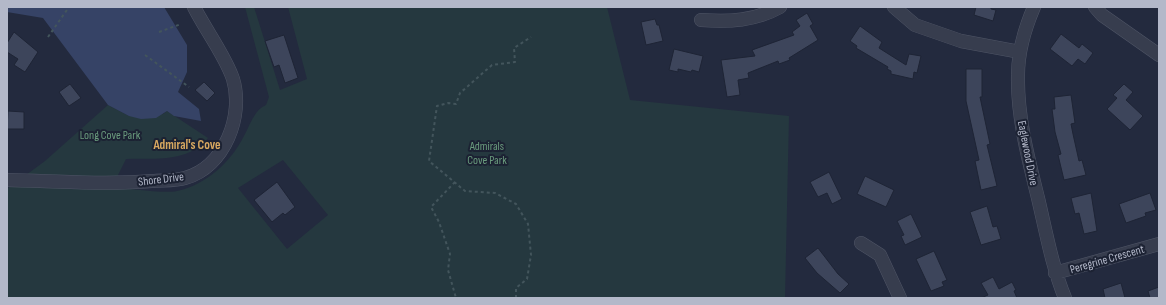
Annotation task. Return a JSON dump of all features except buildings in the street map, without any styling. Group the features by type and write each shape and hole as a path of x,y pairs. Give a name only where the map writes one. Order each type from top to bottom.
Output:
{"street":[{"name":"Shore Drive","path":"7,180 134,182 185,178 209,164 220,152 231,133 235,117 236,96 230,71 194,7"},
{"path":"701,20 727,22 747,19 768,14 780,7"},
{"path":"894,7 915,26 961,41 1020,52"},
{"name":"Eaglewood Drive","path":"1034,7 1028,22 1020,52 1018,75 1020,109 1030,166 1055,274 1066,298"},
{"path":"1095,7 1102,15 1159,55"},
{"path":"861,243 880,255 900,298"},
{"name":"Peregrine Crescent","path":"1055,274 1159,244"}],"path":[{"path":"48,37 69,7"},
{"path":"159,32 181,24"},
{"path":"516,298 516,288 527,279 531,255 528,224 516,204 495,193 465,191 429,161 437,106 448,102 456,104 460,93 492,64 515,62 514,48 531,37"},
{"path":"145,55 189,87"},
{"path":"455,182 431,207 439,222 450,254 448,270 456,298"}],"green space":[{"name":"Admirals Cove Park","path":"245,7 254,7 280,90 307,79 288,7 607,7 630,100 789,116 785,298 7,298 7,189 45,161 108,105 129,116 163,114 167,111 208,138 191,152 170,158 126,159 112,187 171,192 198,184 208,178 225,163 239,146 255,114 266,105 269,97","holes":["283,160 328,215 287,249 238,188"]}],"water":[{"path":"7,7 164,7 187,45 187,72 178,92 199,109 201,121 174,116 167,111 156,118 141,119 129,116 108,105 43,18 7,12"}],"district":[{"name":"Admiral's Cove","path":"187,144"}],"park label":[{"name":"Long Cove Park","path":"110,135"}]}
